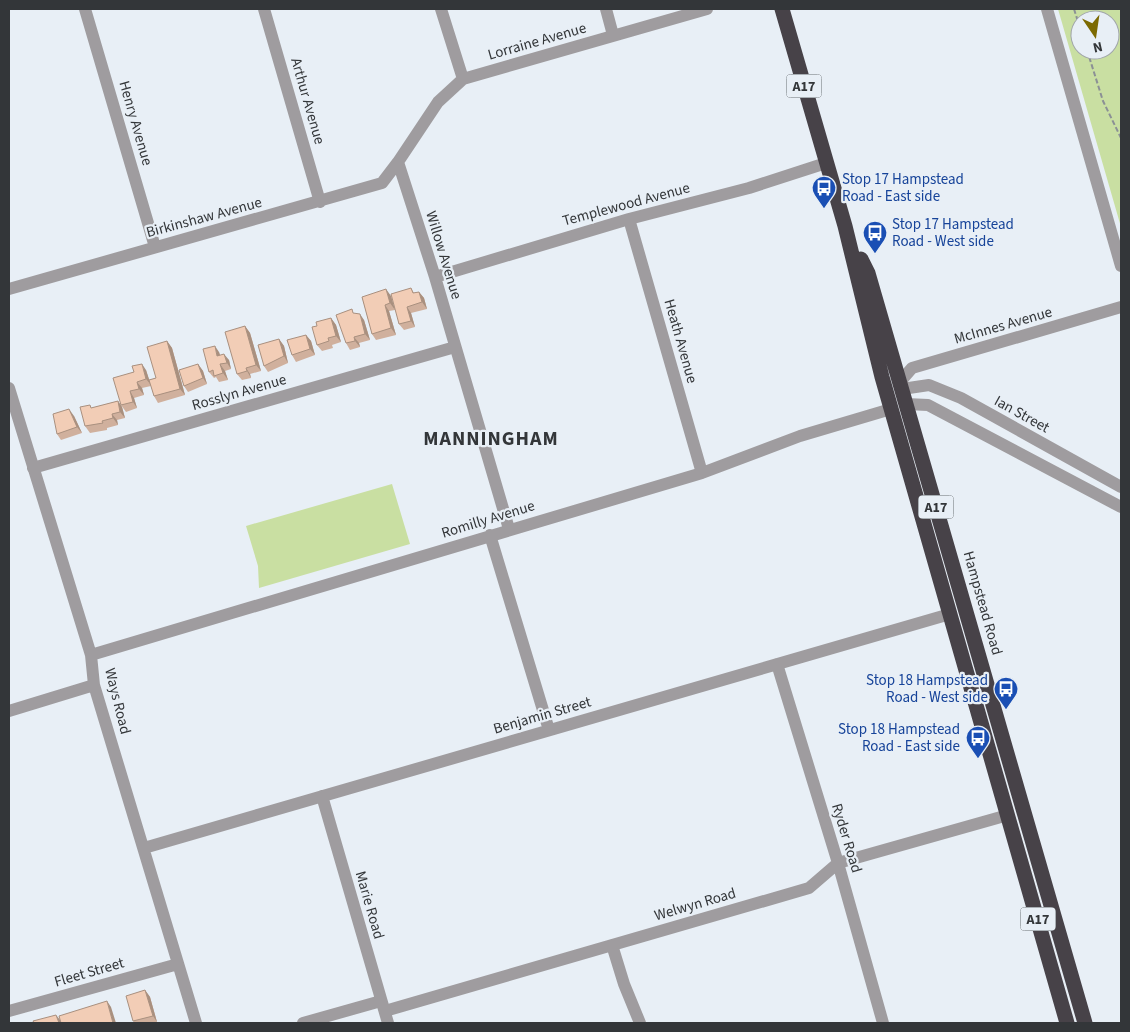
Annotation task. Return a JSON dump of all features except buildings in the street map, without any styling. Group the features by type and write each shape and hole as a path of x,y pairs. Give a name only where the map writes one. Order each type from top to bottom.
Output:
{"highway":[{"name":"Hampstead Road","path":"782,9 845,226 882,377 899,396 966,609 1085,1023"},
{"name":"Hampstead Road","path":"845,226 868,274 899,396 950,614 1067,1023"},
{"path":"882,377 899,396"},
{"path":"950,614 966,609"},
{"path":"1008,815 1024,811"}],"street":[{"name":"Henry Avenue","path":"86,9 154,247"},
{"name":"Arthur Avenue","path":"264,9 320,202"},
{"path":"398,162 438,102 463,79 441,9"},
{"path":"606,9 613,35"},
{"name":"Lorraine Avenue","path":"463,79 707,9"},
{"path":"1047,9 1121,266"},
{"name":"Birkinshaw Avenue","path":"9,289 382,183 398,162"},
{"name":"Willow Avenue","path":"398,162 435,277 508,529"},
{"name":"Templewood Avenue","path":"435,277 629,219 728,194 826,163"},
{"name":"Heath Avenue","path":"629,219 702,473"},
{"name":"McInnes Avenue","path":"899,396 912,368 1121,307"},
{"name":"Rosslyn Avenue","path":"33,468 455,347"},
{"path":"899,396 929,385 926,377 927,364"},
{"name":"Ian Street","path":"929,385 960,398 1121,487"},
{"name":"Ways Road","path":"9,388 91,655 94,686 196,1023"},
{"path":"899,396 928,405 1121,507"},
{"name":"Romilly Avenue","path":"91,655 508,529 702,473 899,396"},
{"path":"1038,462 1049,448"},
{"path":"490,535 549,730"},
{"name":"Benjamin Street","path":"144,848 950,614"},
{"name":"Ryder Road","path":"777,664 838,863 884,1023"},
{"path":"9,711 94,686"},
{"name":"Marie Road","path":"322,796 385,1012"},
{"name":"Welwyn Road","path":"303,1023 385,1012 809,888 838,863 1008,815"},
{"path":"612,946 624,984 640,1023"},
{"name":"Fleet Street","path":"9,1011 178,964"}],"path":[{"path":"1090,60 1103,101 1121,138"}],"green space":[{"path":"1058,9 1121,9 1121,227 1073,60 1120,60 1120,10 1070,10 1070,51"},
{"path":"392,484 410,544 259,588 258,566 246,526"}],"place":[{"name":"Stop 17 Hampstead Road - East side","path":"824,209"},
{"name":"Stop 17 Hampstead Road - West side","path":"875,254"},
{"name":"Stop 18 Hampstead Road - West side","path":"1006,710"},
{"name":"Stop 18 Hampstead Road - East side","path":"978,759"}],"district":[{"name":"MANNINGHAM","path":"491,438"}]}
